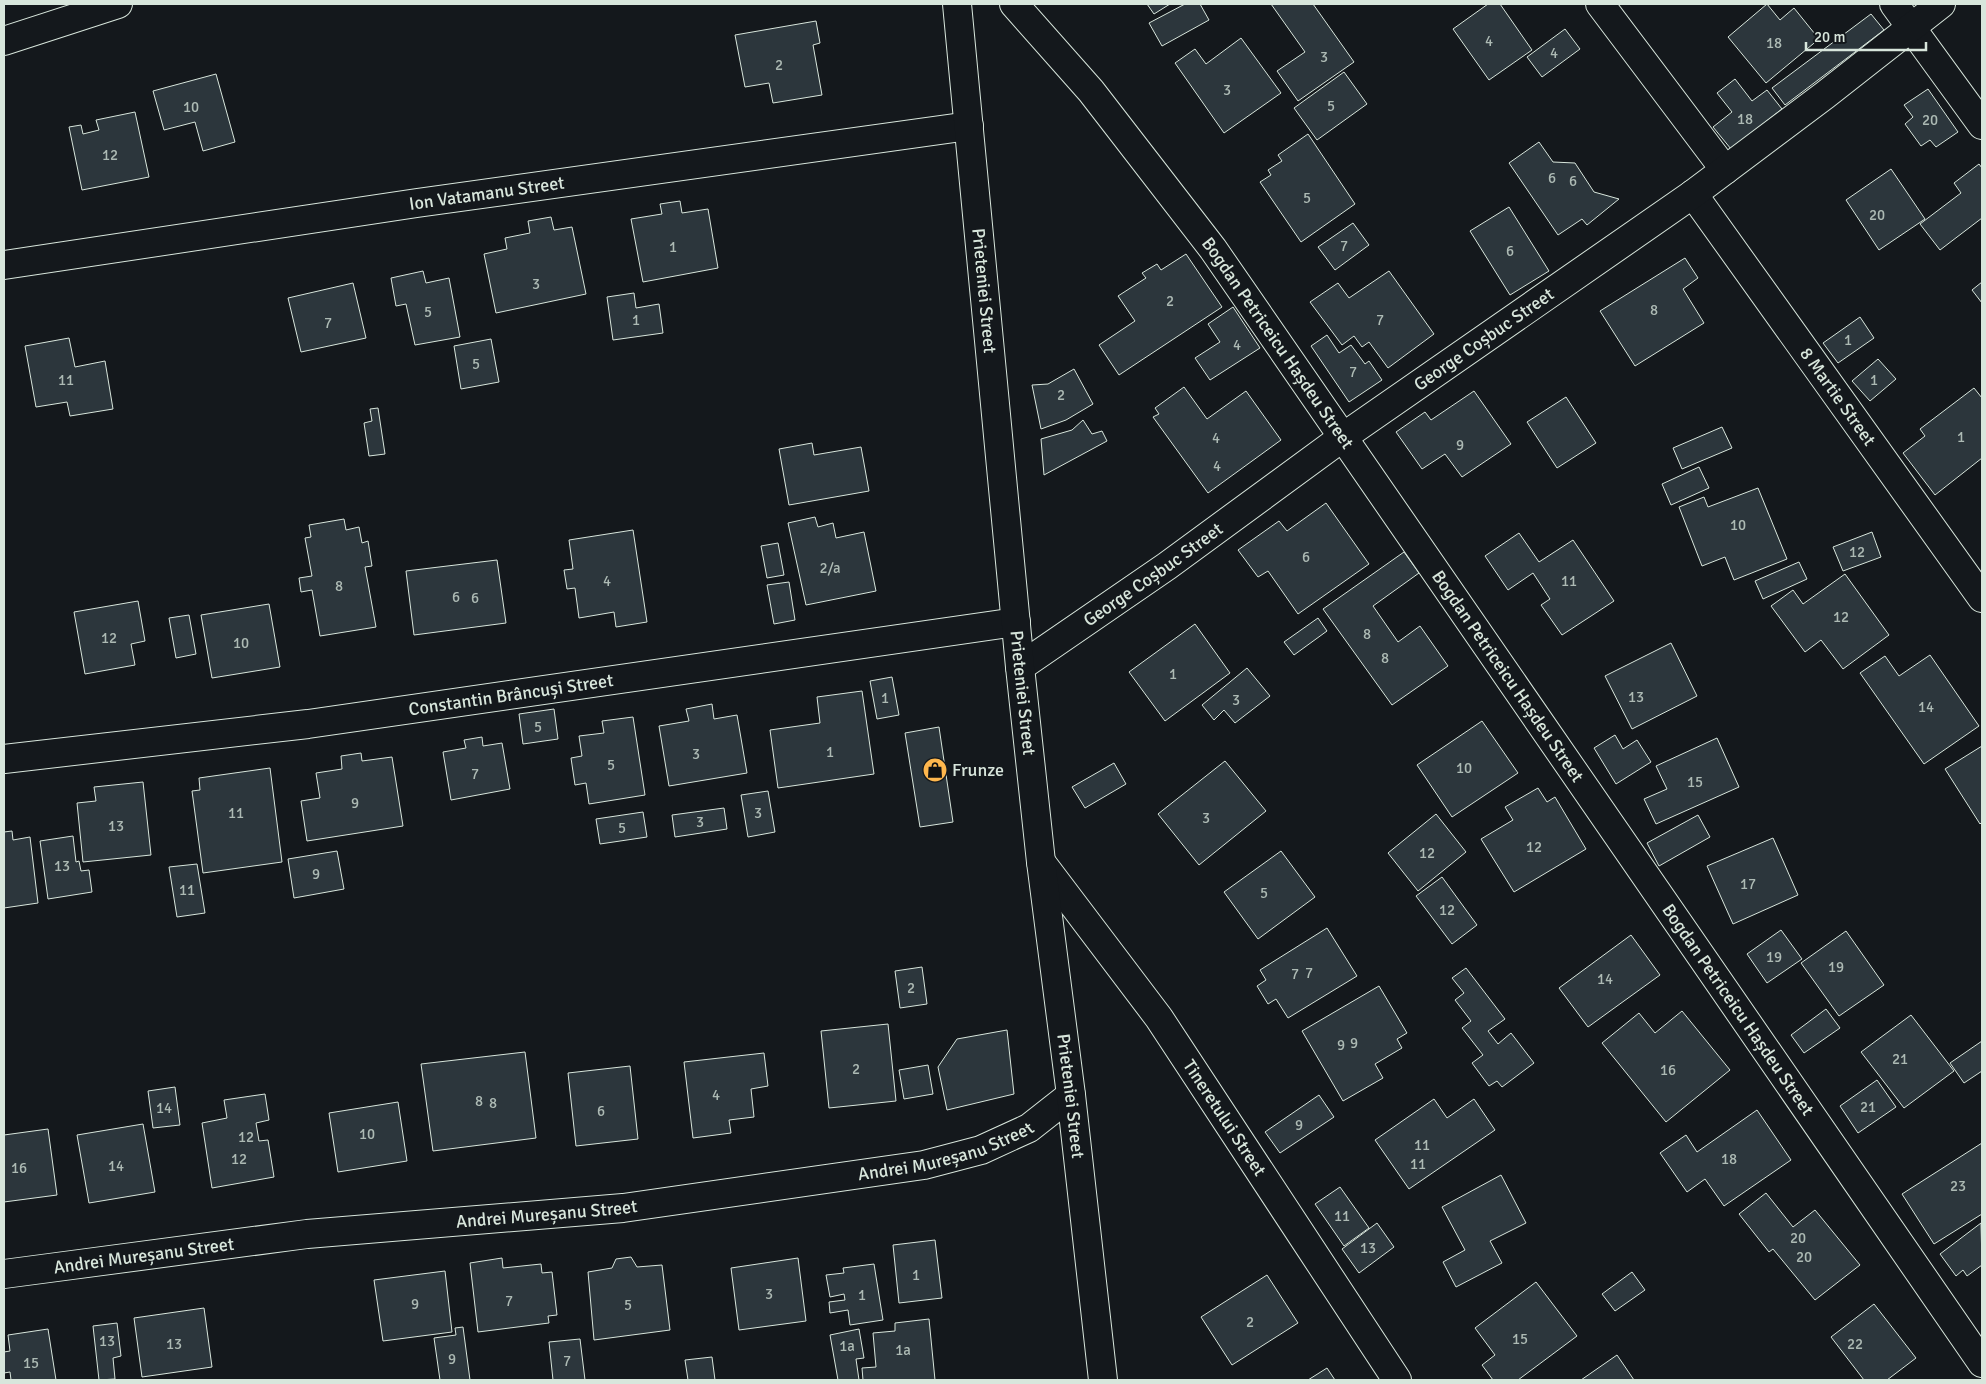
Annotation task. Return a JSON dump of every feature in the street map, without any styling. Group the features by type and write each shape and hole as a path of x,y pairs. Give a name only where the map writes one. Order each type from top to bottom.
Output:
{"street":[{"path":"4,41 118,4"},
{"name":"Prieteniei Street","path":"957,4 1020,667 1041,862 1071,1095 1103,1380"},
{"name":"Bogdan Petriceicu Hașdeu Street","path":"1014,4 1091,92 1213,249 1982,1363"},
{"path":"1600,4 1725,170"},
{"path":"1894,4 1982,125"},
{"name":"George Coșbuc Street","path":"1020,667 1167,566 1343,437 1692,194 1941,4"},
{"name":"Ion Vatamanu Street","path":"4,265 418,203 969,126"},
{"name":"8 Martie Street","path":"1692,194 1982,598"},
{"name":"Constantin Brâncuși Street","path":"4,760 308,724 1016,622"},
{"name":"Tineretului Street","path":"1041,862 1159,1018 1397,1380"},
{"name":"Andrei Mureșanu Street","path":"4,1274 307,1234 623,1208 924,1165 981,1150 1028,1128 1071,1095"}],"building":[{"path":"1147,4 1170,4 1154,14"},
{"path":"1185,4 1200,4 1209,20 1162,46 1149,23"},
{"path":"1271,4 1313,4 1354,62 1298,101 1277,71 1305,52"},
{"path":"1488,4 1500,4 1532,50 1489,80 1453,29"},
{"path":"1767,4 1780,20 1794,8 1819,39 1766,83 1728,37"},
{"path":"1871,14 1884,30 1785,105 1772,88"},
{"path":"816,21 820,43 813,45 822,95 773,103 769,83 745,87 735,35"},
{"path":"1565,29 1580,49 1542,77 1527,57"},
{"path":"1241,38 1281,93 1224,133 1175,63 1195,49 1206,64"},
{"path":"1344,72 1367,104 1317,140 1294,108"},
{"path":"216,74 235,142 203,151 195,122 164,130 153,91"},
{"path":"1735,79 1752,101 1767,90 1782,109 1731,149 1713,127 1732,112 1717,93"},
{"path":"1928,89 1958,132 1936,147 1930,140 1921,146 1905,124 1913,117 1904,105"},
{"path":"135,112 149,177 82,190 69,127 81,125 83,134 99,130 96,120"},
{"path":"1308,134 1355,204 1301,242 1260,182 1271,175 1268,170 1282,161 1278,155"},
{"path":"1539,142 1553,162 1575,163 1594,192 1619,199 1587,225 1582,219 1558,235 1509,163"},
{"path":"1979,164 1982,168 1982,218 1940,250 1920,224 1961,193 1954,183"},
{"path":"1891,169 1925,219 1879,250 1846,200"},
{"path":"680,201 682,213 708,209 718,268 643,282 631,219 662,214 660,204"},
{"path":"1509,207 1549,271 1510,295 1470,231"},
{"path":"551,217 554,230 572,227 586,294 496,313 484,254 507,249 505,238 530,233 528,221"},
{"path":"1353,223 1369,245 1335,270 1318,247"},
{"path":"1186,254 1222,307 1119,375 1099,345 1135,321 1118,296 1146,278 1142,273 1157,264 1161,270"},
{"path":"1685,258 1698,278 1683,289 1704,323 1635,366 1600,311"},
{"path":"423,271 426,283 449,278 460,337 415,345 406,304 396,306 391,278"},
{"path":"1389,271 1434,334 1388,368 1369,342 1362,347 1354,336 1342,345 1310,302 1338,283 1349,298"},
{"path":"1982,282 1982,303 1972,290"},
{"path":"353,283 366,338 301,352 288,298"},
{"path":"634,293 636,308 659,304 663,333 613,340 607,297"},
{"path":"1233,307 1260,348 1210,380 1195,358 1220,342 1208,324"},
{"path":"1860,317 1874,338 1838,363 1823,343"},
{"path":"1327,335 1339,353 1351,345 1365,364 1369,361 1382,380 1349,402 1311,346"},
{"path":"69,338 75,367 105,361 113,409 70,416 67,402 36,407 25,346"},
{"path":"491,339 499,382 461,389 454,346"},
{"path":"1878,359 1896,379 1870,401 1852,381"},
{"path":"1074,369 1093,404 1066,420 1041,429 1032,385 1048,384"},
{"path":"1184,387 1207,419 1246,391 1281,440 1208,493 1153,417 1159,414 1155,408"},
{"path":"1974,388 1982,398 1982,458 1935,495 1903,453 1925,436 1920,429"},
{"path":"1474,391 1511,444 1462,477 1445,454 1422,469 1396,432 1425,412 1431,420"},
{"path":"1566,397 1596,443 1557,468 1527,422"},
{"path":"378,408 385,454 369,456 364,423 372,421 370,409"},
{"path":"1083,420 1092,434 1102,431 1107,441 1044,475 1041,439 1072,430"},
{"path":"1722,427 1732,448 1682,469 1673,448"},
{"path":"812,443 814,455 861,447 869,491 789,505 779,449"},
{"path":"1699,467 1709,488 1671,505 1662,484"},
{"path":"1758,488 1787,559 1734,580 1725,557 1702,566 1679,507 1704,497 1708,507"},
{"path":"1326,503 1369,564 1298,614 1268,571 1258,577 1238,550 1279,521 1287,531"},
{"path":"815,517 818,527 833,523 836,538 864,532 876,591 806,605 788,523"},
{"path":"344,519 346,530 359,527 362,543 368,541 372,566 365,567 376,627 320,636 312,590 301,592 299,578 312,576 305,538 311,537 309,525"},
{"path":"633,530 647,622 616,627 614,612 579,618 575,588 567,589 564,570 573,569 569,540"},
{"path":"1872,532 1881,557 1843,571 1833,547"},
{"path":"1519,533 1539,562 1573,540 1614,601 1562,635 1541,605 1550,599 1533,573 1508,590 1485,556"},
{"path":"778,543 784,575 767,578 761,546"},
{"path":"1404,552 1419,573 1373,606 1398,642 1420,626 1448,666 1392,705 1323,609"},
{"path":"497,560 506,623 414,635 406,571"},
{"path":"1799,562 1807,579 1763,599 1755,581"},
{"path":"1845,574 1889,635 1843,669 1821,640 1805,652 1771,606 1793,590 1803,604"},
{"path":"789,582 795,620 774,624 767,585"},
{"path":"138,601 145,641 131,644 135,665 85,674 74,612"},
{"path":"269,604 280,667 212,678 201,615"},
{"path":"189,615 196,654 176,658 169,618"},
{"path":"1318,618 1327,631 1294,655 1284,642"},
{"path":"1195,624 1230,673 1165,721 1129,672"},
{"path":"1671,643 1697,696 1632,729 1605,676"},
{"path":"1930,655 1979,726 1924,764 1860,673 1885,656 1899,676"},
{"path":"1247,668 1270,696 1235,723 1224,710 1214,720 1202,705"},
{"path":"892,677 899,715 877,719 870,681"},
{"path":"862,691 874,774 778,788 770,730 820,723 817,697"},
{"path":"712,704 714,719 737,715 747,773 669,786 659,726 689,721 686,709"},
{"path":"554,709 558,739 523,744 519,714"},
{"path":"633,717 645,795 589,804 586,783 575,785 571,758 582,756 579,736 604,733 602,721"},
{"path":"1482,721 1518,773 1452,817 1417,765"},
{"path":"939,727 953,822 920,827 905,733"},
{"path":"1615,735 1623,749 1637,740 1651,762 1616,784 1594,748"},
{"path":"482,737 483,746 502,743 510,789 451,800 443,752 466,748 464,740"},
{"path":"1717,738 1739,787 1656,824 1644,799 1667,789 1656,766"},
{"path":"1982,746 1982,822 1980,824 1945,769"},
{"path":"361,753 362,761 392,757 403,826 307,841 301,801 320,798 316,773 342,769 341,756"},
{"path":"1225,761 1266,811 1199,865 1158,814"},
{"path":"1114,763 1126,784 1085,808 1072,787"},
{"path":"270,768 282,862 203,873 192,791 200,790 199,778"},
{"path":"143,782 151,855 83,862 77,803 96,801 94,787"},
{"path":"1538,788 1547,802 1555,797 1586,849 1514,892 1481,839 1513,820 1505,807"},
{"path":"768,791 775,832 748,837 741,795"},
{"path":"724,808 727,829 675,837 672,815"},
{"path":"643,812 647,837 600,844 596,819"},
{"path":"1436,814 1466,852 1418,891 1388,853"},
{"path":"1698,815 1710,837 1659,866 1647,843"},
{"path":"12,831 13,840 30,837 38,903 4,908 4,832"},
{"path":"73,836 76,862 79,861 81,871 89,870 92,892 48,899 40,841"},
{"path":"1773,838 1798,895 1733,924 1707,866"},
{"path":"337,851 344,889 294,898 288,859"},
{"path":"1281,851 1315,897 1258,939 1224,892"},
{"path":"197,864 205,913 177,917 169,867"},
{"path":"1442,877 1477,925 1452,944 1416,896"},
{"path":"1327,928 1357,976 1288,1018 1276,999 1268,1004 1257,986 1266,980 1260,970"},
{"path":"1781,930 1802,959 1767,983 1747,954"},
{"path":"1846,931 1884,985 1839,1016 1801,963"},
{"path":"1631,935 1660,975 1588,1027 1559,988"},
{"path":"922,967 927,1004 900,1008 895,971"},
{"path":"1466,968 1505,1019 1488,1031 1498,1044 1511,1033 1534,1063 1502,1087 1497,1081 1489,1086 1472,1063 1483,1055 1462,1028 1471,1021 1455,1000 1464,993 1452,978"},
{"path":"1379,986 1407,1033 1397,1039 1402,1048 1375,1064 1383,1078 1343,1101 1302,1031"},
{"path":"1826,1009 1840,1028 1804,1053 1791,1035"},
{"path":"1682,1011 1730,1070 1666,1122 1602,1043 1639,1013 1655,1033"},
{"path":"1911,1015 1954,1071 1904,1108 1861,1052"},
{"path":"888,1024 896,1101 829,1108 821,1031"},
{"path":"1007,1030 1014,1094 947,1110 938,1067 957,1039"},
{"path":"1982,1041 1982,1071 1964,1083 1950,1063"},
{"path":"525,1052 536,1138 433,1151 421,1064"},
{"path":"764,1053 768,1086 751,1089 754,1117 729,1120 731,1133 693,1138 684,1062"},
{"path":"928,1065 933,1094 904,1099 899,1070"},
{"path":"630,1066 638,1139 576,1146 568,1073"},
{"path":"1877,1080 1896,1107 1858,1133 1840,1106"},
{"path":"175,1087 180,1125 153,1128 148,1091"},
{"path":"265,1094 269,1120 256,1123 259,1141 268,1140 274,1177 212,1188 202,1123 227,1118 224,1100"},
{"path":"1319,1095 1334,1117 1280,1153 1265,1132"},
{"path":"1434,1099 1447,1118 1474,1099 1495,1130 1409,1189 1375,1140"},
{"path":"398,1102 407,1161 338,1172 329,1113"},
{"path":"1757,1110 1791,1160 1724,1206 1705,1179 1687,1192 1660,1153 1686,1135 1697,1152"},
{"path":"143,1124 155,1192 89,1203 77,1135"},
{"path":"48,1129 57,1195 4,1202 4,1135"},
{"path":"1982,1143 1982,1214 1934,1244 1902,1194"},
{"path":"1501,1175 1526,1223 1490,1241 1502,1263 1456,1287 1443,1262 1465,1250 1442,1207"},
{"path":"1340,1187 1369,1228 1344,1246 1315,1204"},
{"path":"1766,1193 1793,1227 1815,1210 1860,1265 1815,1300 1773,1249 1769,1252 1739,1214"},
{"path":"1377,1223 1394,1247 1359,1273 1342,1249"},
{"path":"1981,1223 1982,1265 1967,1276 1963,1270 1956,1276 1940,1254"},
{"path":"935,1240 942,1298 899,1303 893,1245"},
{"path":"631,1257 637,1267 662,1265 670,1330 594,1340 588,1272 612,1268 616,1259"},
{"path":"502,1258 503,1268 541,1264 542,1273 552,1272 557,1315 548,1316 549,1323 478,1332 470,1263"},
{"path":"798,1258 806,1321 739,1330 731,1268"},
{"path":"874,1264 883,1320 850,1325 848,1310 830,1313 829,1302 845,1300 844,1294 830,1297 826,1275 844,1273 843,1268"},
{"path":"445,1271 452,1332 383,1341 374,1280"},
{"path":"1632,1272 1645,1290 1615,1311 1602,1294"},
{"path":"1267,1275 1298,1323 1232,1365 1201,1317"},
{"path":"1536,1282 1577,1336 1518,1380 1493,1380 1482,1365 1495,1355 1475,1328"},
{"path":"1874,1304 1916,1358 1887,1380 1864,1380 1831,1337"},
{"path":"204,1308 212,1367 142,1377 134,1318"},
{"path":"929,1319 935,1380 863,1380 862,1368 876,1367 873,1333 895,1331 895,1323"},
{"path":"117,1323 121,1356 113,1358 115,1379 99,1380 93,1326"},
{"path":"463,1327 470,1380 440,1380 434,1338 456,1335 455,1328"},
{"path":"48,1329 56,1380 11,1380 10,1372 4,1373 4,1352 10,1351 8,1335"},
{"path":"859,1329 864,1358 856,1359 859,1380 838,1380 830,1335"},
{"path":"580,1339 585,1380 553,1380 549,1342"},
{"path":"1617,1355 1634,1380 1581,1380"},
{"path":"712,1357 715,1380 688,1380 685,1360"},
{"path":"1327,1368 1335,1380 1308,1380"}],"place":[{"name":"Frunze","path":"935,770"}]}
